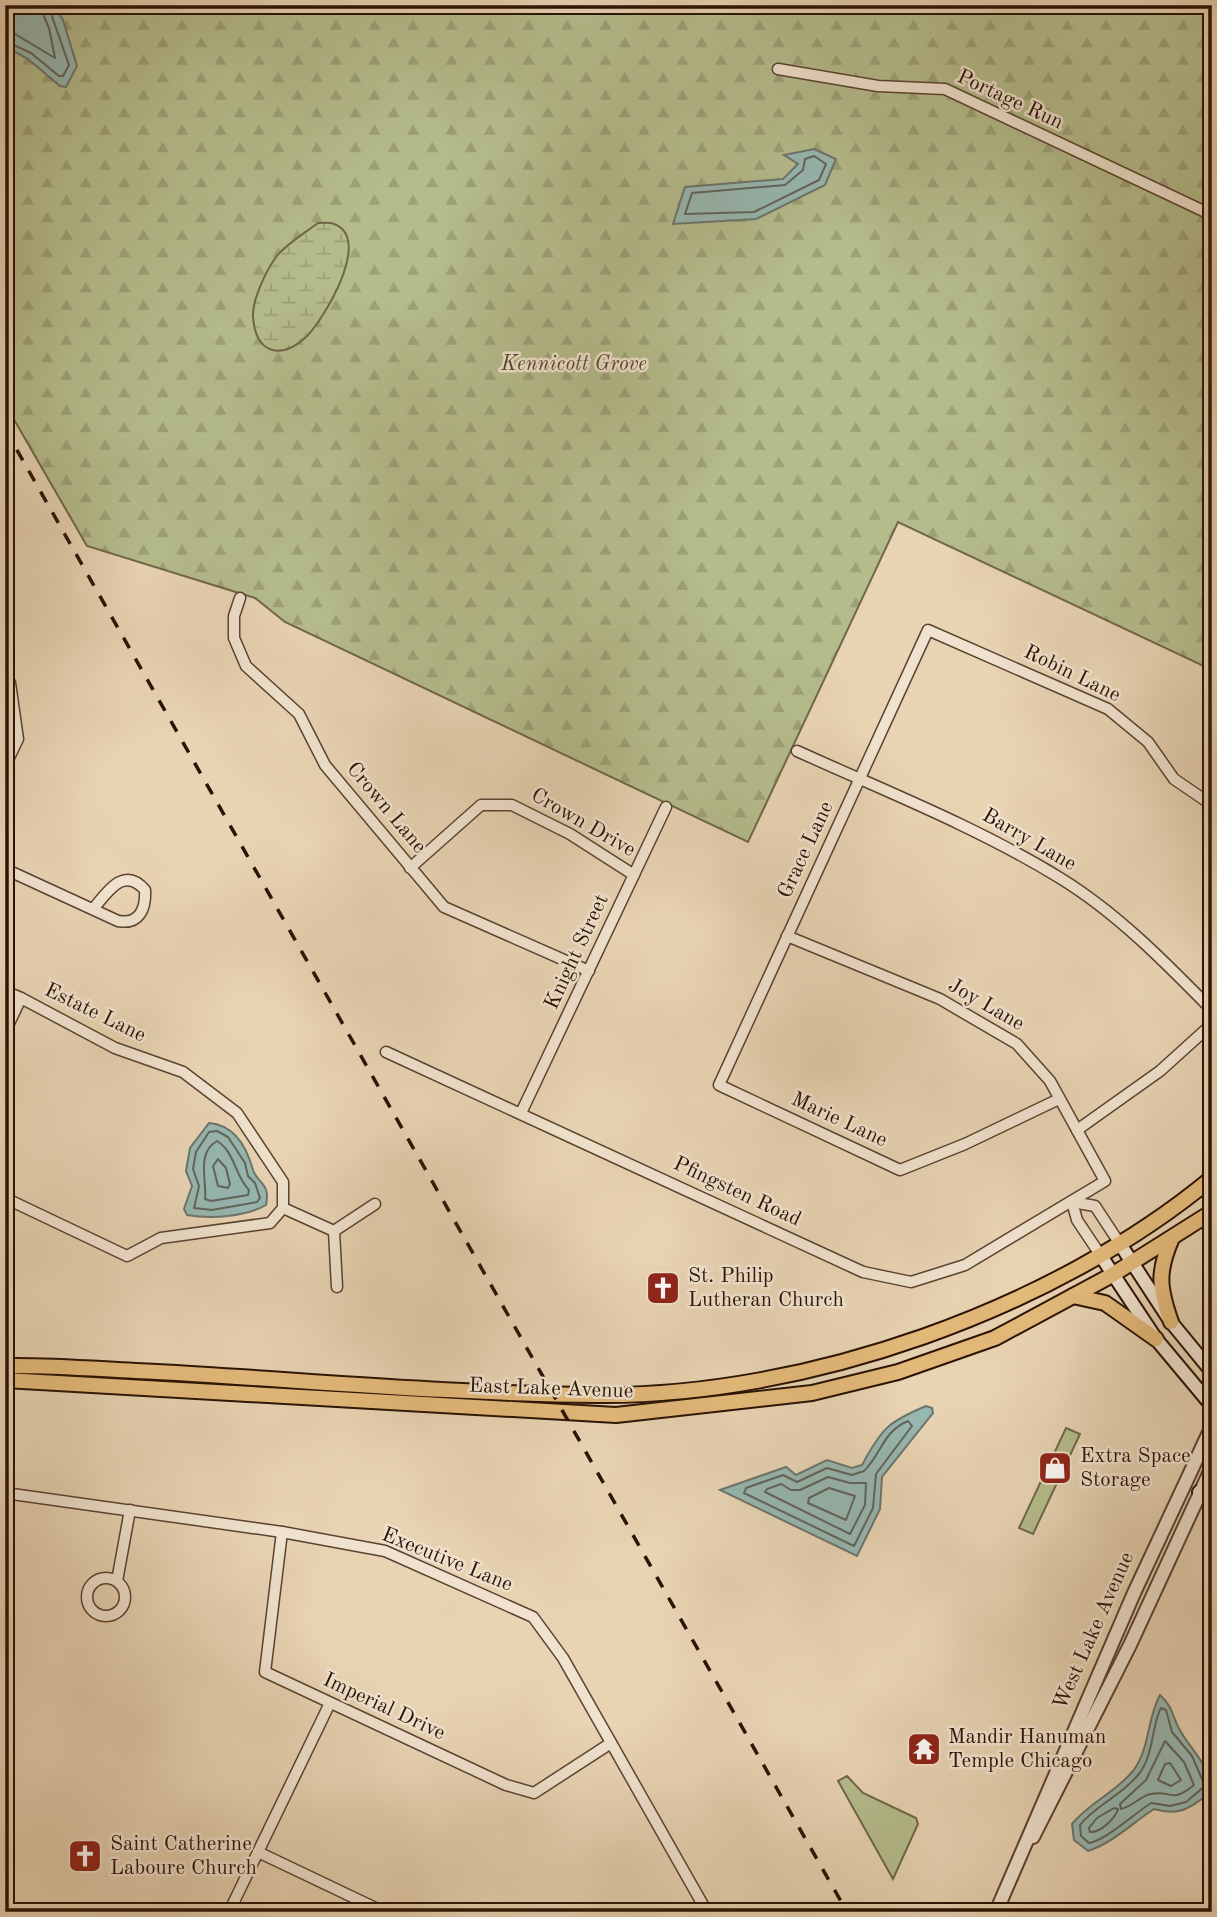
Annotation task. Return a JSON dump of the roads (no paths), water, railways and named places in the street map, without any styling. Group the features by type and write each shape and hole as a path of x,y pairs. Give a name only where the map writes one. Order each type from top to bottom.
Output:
{"main road":[{"path":"1101,1256 1212,1178"},
{"path":"1112,1275 1212,1212"},
{"path":"1171,1322 1160,1291 1162,1266 1172,1238"},
{"name":"East Lake Avenue","path":"5,1366 600,1396 657,1393 776,1377 854,1358 1045,1286 1101,1256"},
{"name":"East Lake Avenue","path":"5,1380 616,1415 812,1393 898,1372 995,1338 1112,1275"},
{"path":"1073,1297 1105,1303 1156,1339"}],"street":[{"name":"Portage Run","path":"778,69 878,86 945,89 1212,215"},
{"name":"Crown Lane","path":"240,598 234,616 234,638 246,667 299,714 325,765 444,907 589,971"},
{"name":"Grace Lane","path":"719,1085 928,631"},
{"name":"Robin Lane","path":"928,631 1108,709 1148,742 1174,779 1212,805"},
{"path":"5,675 10,683 18,739 5,766"},
{"name":"Barry Lane","path":"797,751 965,826 1060,878 1115,917 1212,1010"},
{"name":"Crown Drive","path":"410,868 481,805 512,805 569,834 634,875"},
{"name":"Knight Street","path":"521,1113 666,807"},
{"path":"5,869 94,908 128,922 140,916 146,904 145,890 138,882 125,879 113,885 94,908"},
{"name":"Joy Lane","path":"787,936 940,999 1017,1044 1050,1081 1105,1181 1072,1202"},
{"name":"Estate Lane","path":"5,991 115,1048 183,1072 237,1113 283,1182 283,1208"},
{"name":"Estate Lane","path":"5,1031 21,998"},
{"path":"1077,1130 1160,1070 1212,1024"},
{"name":"Pfingsten Road","path":"386,1052 863,1272 911,1282 965,1265 1072,1202"},
{"name":"Marie Lane","path":"719,1085 900,1170 965,1144 1059,1100"},
{"path":"5,1198 127,1256 161,1238 270,1223 283,1208 334,1231"},
{"path":"1212,1372 1171,1322 1095,1206 1072,1202 1077,1220 1112,1275 1156,1339 1212,1406"},
{"path":"334,1231 375,1205"},
{"path":"334,1231 337,1287"},
{"name":"West Lake Avenue","path":"996,1912 1022,1856 1046,1790 1182,1484 1212,1426"},
{"name":"West Lake Avenue","path":"1022,1856 1045,1820 1083,1743 1212,1467"},
{"path":"1199,1492 1212,1483"},
{"name":"Executive Lane","path":"5,1493 282,1532 385,1551 533,1617 563,1658 707,1912"},
{"path":"117,1581 130,1510"},
{"name":"Imperial Drive","path":"282,1532 265,1672 506,1785 534,1793 611,1743"},
{"path":"229,1912 330,1703"},
{"path":"258,1852 384,1912"}],"water":[{"path":"5,5 53,5 63,20 77,66 66,87 60,86 28,59 8,48"},
{"path":"814,149 836,159 825,185 756,219 673,224 685,187 783,179 798,164 784,155"},
{"path":"209,1123 226,1128 243,1146 255,1174 267,1192 266,1205 228,1216 187,1215 184,1209 192,1186 186,1171 190,1148"},
{"path":"926,1406 932,1408 933,1413 882,1477 880,1509 857,1556 720,1490 786,1467 796,1475 827,1460 852,1468 862,1465 875,1442 887,1428"},
{"path":"1160,1695 1205,1768 1209,1784 1208,1794 1183,1810 1170,1812 1154,1809 1114,1838 1088,1851 1074,1840 1072,1824 1133,1771 1143,1753"}],"railway":[{"path":"5,429 847,1912"}],"place":[{"name":"St. Philip Lutheran Church","path":"663,1288"},
{"name":"Extra Space Storage","path":"1055,1468"},
{"name":"Mandir Hanuman Temple Chicago","path":"924,1749"},
{"name":"Saint Catherine Laboure Church","path":"85,1856"}],"park label":[{"name":"Kennicott Grove","path":"574,364"}]}
